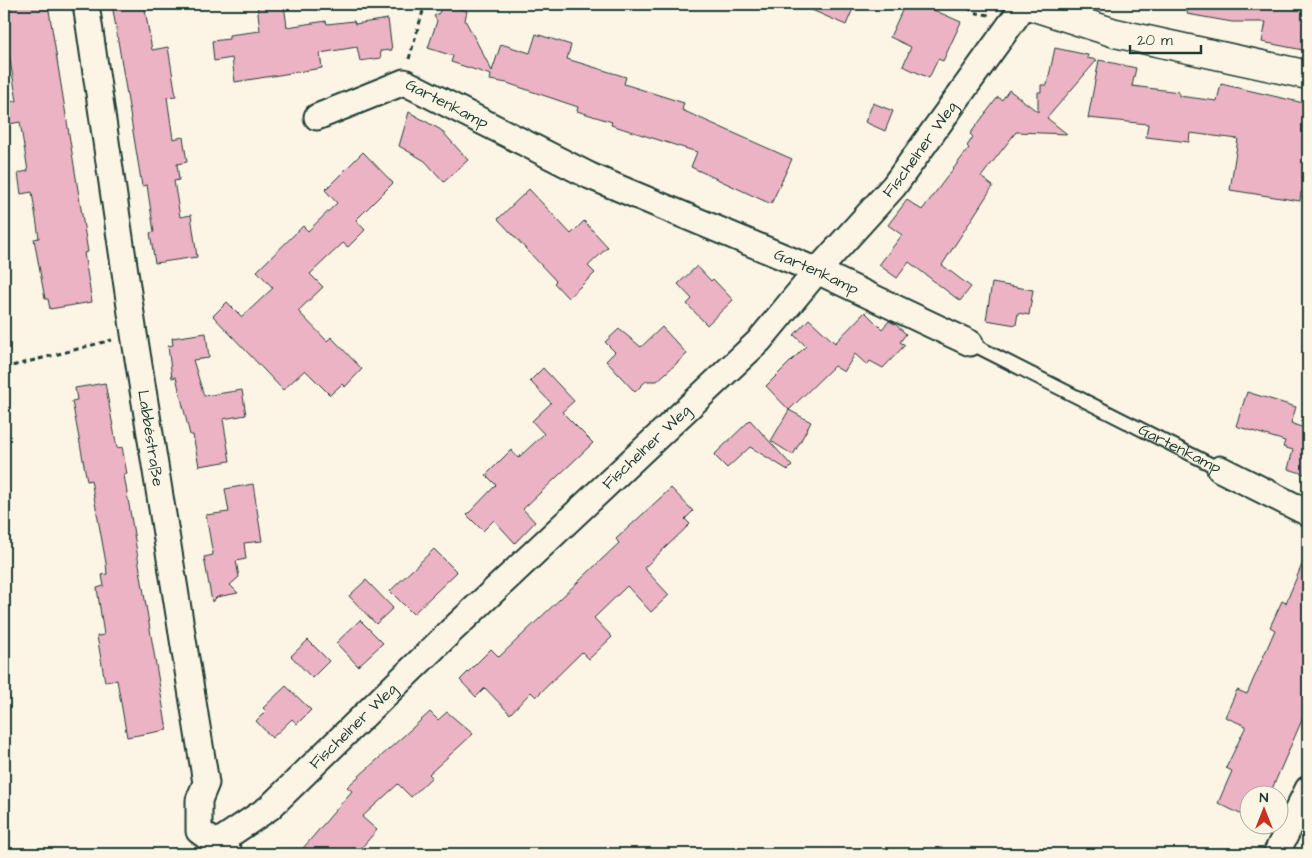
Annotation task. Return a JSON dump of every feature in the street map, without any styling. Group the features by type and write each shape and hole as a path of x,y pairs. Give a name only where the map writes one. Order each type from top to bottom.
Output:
{"main road":[{"path":"1025,4 1115,32 1308,75"}],"street":[{"name":"Labbéstraße","path":"86,4 134,334 206,782 200,800 199,831 224,849"},
{"name":"Fischelner Weg","path":"224,849 269,808 451,631 759,341 817,271 894,186 1025,4"},
{"name":"Gartenkamp","path":"317,117 404,82 590,176 817,271 970,343"},
{"name":"Gartenkamp","path":"1220,469 1308,514"},
{"path":"1276,854 1308,789"}],"lane":[{"name":"Gartenkamp","path":"970,343 1220,469"}],"path":[{"path":"404,82 425,4"},
{"path":"4,368 134,334"}],"building":[{"path":"4,4 48,4 88,252 84,253 92,302 50,309 48,299 45,299 34,239 39,238 32,192 21,194 18,173 28,171 20,122 9,124 6,102 17,101 9,55 4,56"},
{"path":"112,4 144,4 152,50 168,47 176,96 167,97 173,139 183,137 187,162 177,164 179,180 174,181 180,217 191,215 197,257 155,263 150,233 154,232 147,185 142,186"},
{"path":"257,4 284,4 287,27 326,21 327,24 354,21 355,24 388,19 392,50 380,51 381,58 360,61 357,47 320,53 322,68 235,82 232,58 214,61 212,41 229,39 229,35 260,31"},
{"path":"442,4 450,7 456,4 459,9 467,11 465,20 492,71 501,44 530,53 536,34 571,45 567,59 626,77 624,84 684,103 682,110 792,159 771,204 691,167 697,152 611,125 612,122 577,111 578,107 507,83 490,80 491,75 451,62 453,56 428,48 437,21 434,16 439,13"},
{"path":"798,4 855,4 846,25"},
{"path":"905,4 920,4 961,22 943,61 938,59 929,78 903,66 911,47 890,37"},
{"path":"1188,4 1308,4 1308,51 1262,42 1266,22 1232,22 1187,14"},
{"path":"1055,48 1088,55 1087,58 1097,60 1047,118 1067,134 1016,132 981,177 993,186 942,265 971,287 960,301 909,262 897,278 879,265 902,235 888,225 907,200 922,210 969,148 967,146 973,137 970,134 998,97 1002,100 1009,90 1038,112 1038,92 1041,92 1041,85 1047,85"},
{"path":"1099,60 1136,68 1132,86 1179,92 1179,96 1217,101 1221,84 1308,104 1308,193 1301,192 1300,201 1230,190 1238,139 1190,133 1189,142 1146,137 1148,124 1088,118"},
{"path":"873,103 893,111 885,131 865,122"},
{"path":"409,112 441,130 468,160 444,182 425,161 399,146"},
{"path":"363,152 393,183 356,220 365,230 348,247 343,243 310,274 323,287 298,311 327,341 331,337 362,369 345,387 342,384 330,395 305,370 283,390 213,316 227,302 242,317 273,288 257,271 303,226 308,231 337,203 325,190"},
{"path":"529,189 571,234 584,221 608,247 588,266 595,273 568,298 554,283 556,281 498,219"},
{"path":"697,266 711,281 713,279 733,300 707,325 687,304 692,299 678,284"},
{"path":"992,283 1033,290 1029,315 1018,313 1016,325 986,320"},
{"path":"865,312 882,329 889,321 895,324 906,334 900,342 905,345 883,368 870,361 867,365 855,354 844,372 834,366 789,410 766,386 806,346 794,335 809,319 835,343"},
{"path":"662,327 687,354 657,381 646,381 635,392 606,361 615,352 605,342 619,329 641,347"},
{"path":"206,333 209,358 193,360 204,396 242,390 246,415 223,419 230,461 199,466 193,435 190,435 176,377 172,378 168,346 173,345 172,338"},
{"path":"543,368 574,401 562,412 593,443 523,509 535,522 515,543 494,520 483,531 467,515 496,485 486,475 511,450 518,458 544,434 532,421 551,403 530,381"},
{"path":"105,383 117,448 122,447 127,474 124,475 167,730 127,737 117,680 105,682 97,636 104,635 97,588 104,586 102,575 107,574 106,563 91,480 87,481 72,401 77,400 75,388"},
{"path":"1247,392 1296,407 1291,423 1301,427 1304,416 1308,417 1308,475 1288,469 1293,450 1283,447 1285,441 1236,426"},
{"path":"789,410 811,422 793,455 771,441"},
{"path":"750,420 792,466 788,470 750,447 727,468 714,455"},
{"path":"253,484 262,541 244,543 246,559 236,561 239,577 230,585 238,593 217,597 212,602 204,557 213,555 206,515 229,512 225,489"},
{"path":"671,488 693,511 685,519 690,524 644,568 669,595 651,612 627,586 594,618 612,637 589,659 582,652 536,697 531,692 510,714 485,688 476,697 460,680 491,649 499,657 619,543 616,539"},
{"path":"434,549 457,572 413,614 390,591"},
{"path":"1308,550 1308,706 1273,786 1240,786 1240,814 1218,803 1232,771 1226,768 1246,726 1225,717 1237,690 1247,694 1275,630 1270,627 1282,601 1286,603"},
{"path":"366,580 393,608 376,624 349,596"},
{"path":"360,620 383,643 358,666 336,643"},
{"path":"308,640 329,661 312,678 291,656"},
{"path":"286,686 311,710 297,724 292,719 272,738 256,721 266,711 263,708"},
{"path":"430,712 438,720 447,712 473,734 429,774 432,777 411,797 398,784 362,817 377,830 356,854 298,854 352,791 347,787"}]}
